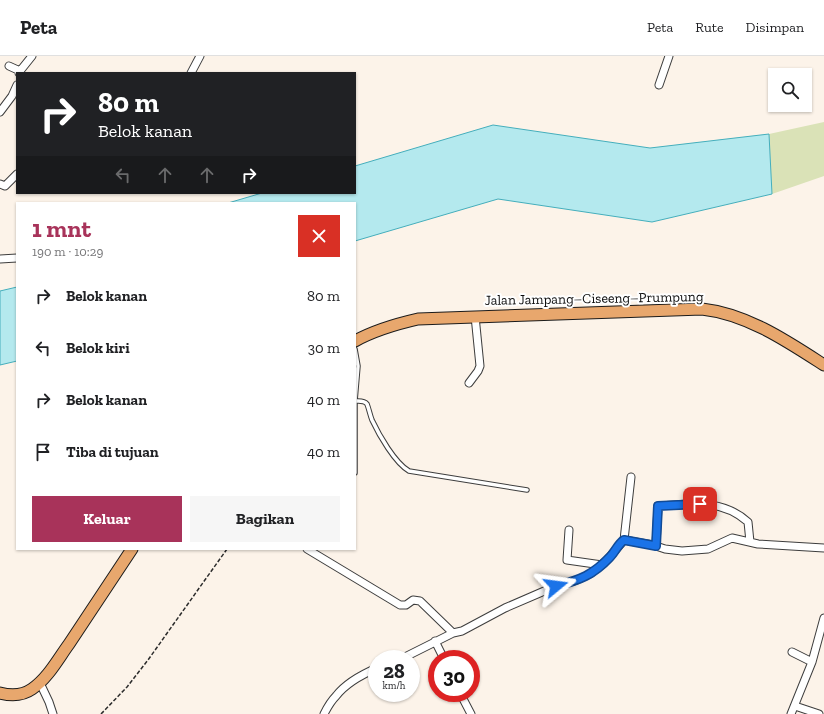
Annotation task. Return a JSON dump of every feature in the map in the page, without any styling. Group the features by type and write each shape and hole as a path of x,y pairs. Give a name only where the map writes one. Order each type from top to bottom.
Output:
{"main road":[{"name":"Jalan Jampang–Ciseeng–Prumpung","path":"356,340 370,333 406,321 418,319 702,309 722,312 739,317 823,361"},
{"path":"0,693 17,696 32,690 40,683 131,550"}],"street":[{"path":"8,66 19,72 32,56"},
{"path":"192,72 200,56"},
{"path":"659,85 669,56"},
{"path":"0,112 12,96 16,87"},
{"path":"0,184 5,186 16,175"},
{"path":"0,259 16,258"},
{"path":"469,383 478,372 480,366 475,316"},
{"path":"418,650 453,633 462,631 505,608 548,589 590,574 602,565 624,540 631,477"},
{"path":"656,546 658,506 689,504 710,504 726,508 742,516 748,522 750,542"},
{"path":"569,530 568,560 602,565"},
{"path":"624,540 673,550 699,550 712,548 732,538 750,542 824,548"},
{"path":"309,550 400,605 406,605 414,600 420,601 453,633"},
{"path":"791,714 812,662 824,618"},
{"path":"435,641 440,650"},
{"path":"792,652 812,662"},
{"path":"324,714 341,690 368,673"},
{"path":"40,683 53,714"},
{"path":"465,702 471,714"},
{"path":"795,706 819,714"}],"lane":[{"path":"356,353 358,360 356,387"},
{"path":"356,401 361,401 366,404 372,420 392,453 402,466 409,470 527,490"}],"path":[{"path":"101,714 127,687 148,660 226,550"}],"green space":[{"path":"824,122 824,176 772,194 769,134"}],"water":[{"path":"493,125 650,148 769,134 772,194 652,222 498,199 356,241 356,202 231,202 259,194 356,194 356,166"},
{"path":"16,287 16,361 0,365 0,291"}],"route":[{"path":"556,586 577,580 595,572 614,553 624,540 656,546 658,506 700,504"}]}
